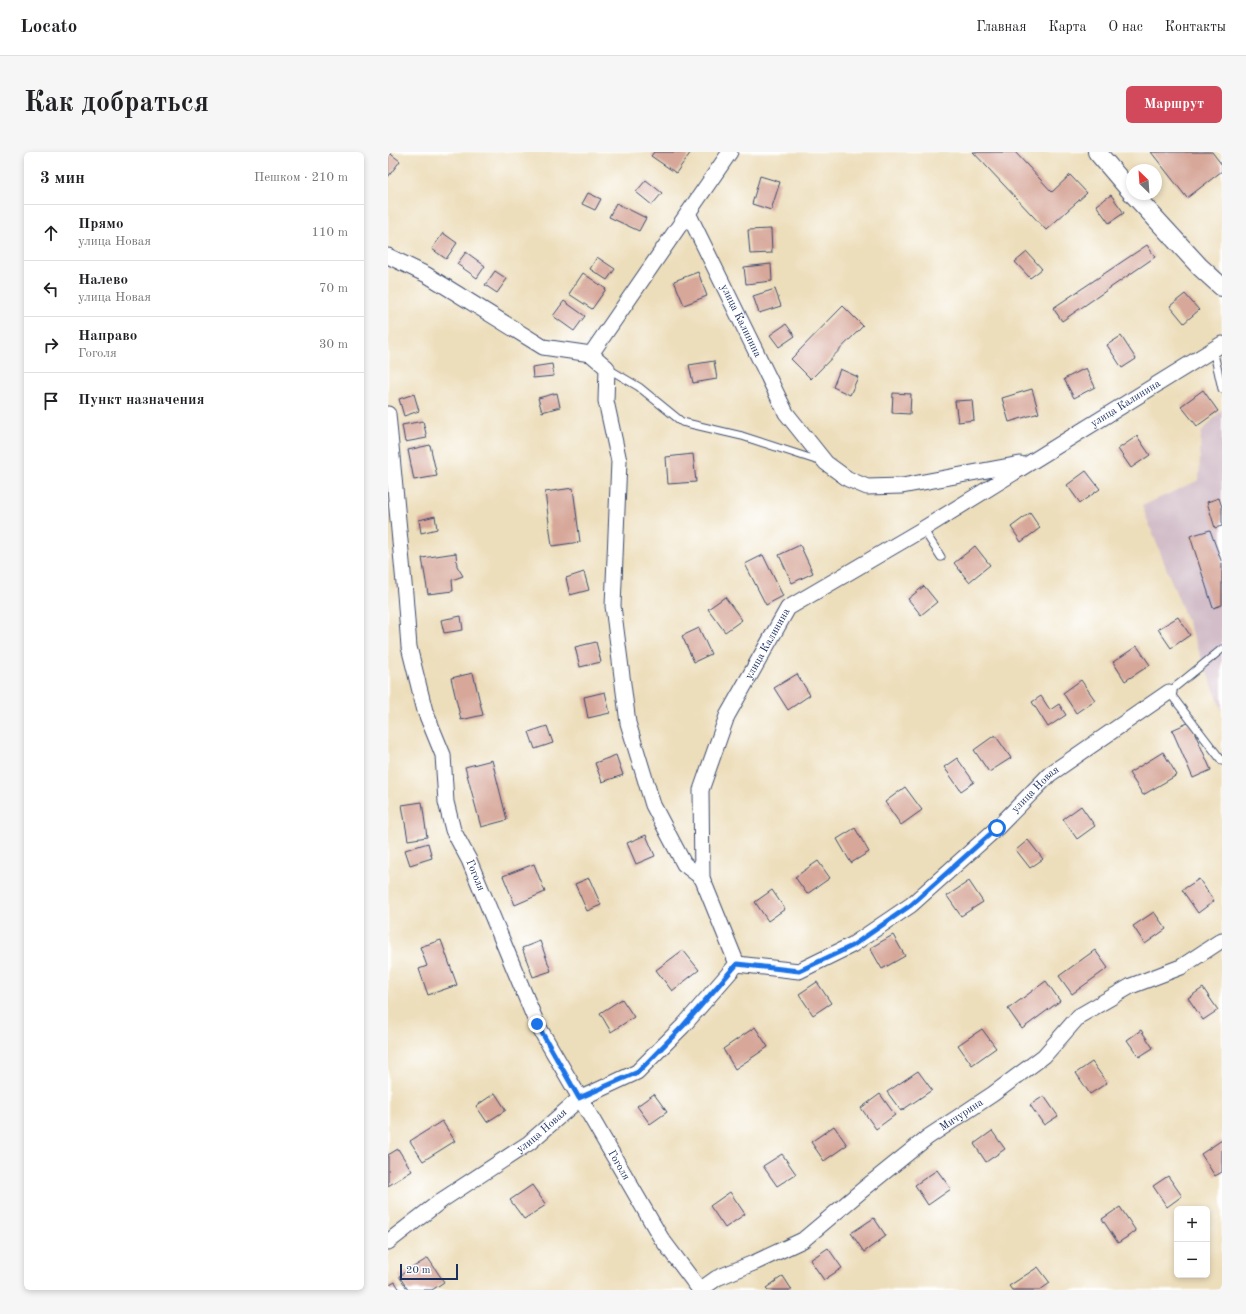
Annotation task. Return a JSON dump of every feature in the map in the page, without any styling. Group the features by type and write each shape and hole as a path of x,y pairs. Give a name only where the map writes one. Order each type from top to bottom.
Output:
{"street":[{"path":"388,256 427,275 543,347 591,354 730,152"},
{"path":"1097,152 1126,186"},
{"path":"1138,200 1195,261 1222,287"},
{"name":"улица Калинина","path":"688,213 786,412 826,464 848,479 867,487 902,486 1028,463"},
{"name":"улица Калинина","path":"737,964 702,878 701,790 727,716 788,608 923,529 1218,347"},
{"name":"улица Калинина","path":"591,354 607,368 606,400 619,461 612,606 628,723 653,805 684,864 702,878"},
{"name":"Гоголя","path":"388,414 409,647 425,711 443,755 446,802 453,830 469,860 537,1024 661,1238 700,1290"},
{"name":"улица Новая","path":"388,1242 442,1200 529,1143 579,1098 638,1072 683,1026 737,964 799,971 852,946 911,905 997,828 1050,774 1169,692"},
{"name":"Мичурина","path":"700,1290 716,1278 756,1262 803,1240 928,1137 993,1094 1044,1056 1079,1016 1131,986 1181,967 1222,940"}],"lane":[{"path":"1218,347 1222,390"},
{"name":"улица Калинина","path":"607,368 639,387 682,422 742,436 826,464"},
{"path":"923,529 941,557"},
{"path":"1222,649 1169,692 1222,761"}],"shaded area":[{"path":"1222,409 1222,710 1142,506 1199,480 1201,433"}],"building":[{"path":"388,152 400,161 388,177"},
{"path":"654,152 691,152 676,173 651,156"},
{"path":"973,152 1015,152 1052,192 1070,175 1087,193 1046,230"},
{"path":"1151,152 1212,152 1222,165 1222,171 1187,198 1162,166 1162,164"},
{"path":"760,176 780,182 771,210 752,204"},
{"path":"646,180 662,193 652,205 636,192"},
{"path":"588,193 601,199 595,210 582,204"},
{"path":"1111,195 1124,213 1109,223 1096,205"},
{"path":"616,203 646,218 639,231 609,217"},
{"path":"771,229 772,253 750,254 748,230"},
{"path":"443,233 457,243 446,259 432,249"},
{"path":"1147,245 1155,257 1062,321 1053,308"},
{"path":"466,252 485,266 477,278 457,264"},
{"path":"1027,252 1042,269 1030,278 1015,262"},
{"path":"597,257 615,269 607,280 590,269"},
{"path":"771,264 772,281 746,284 744,267"},
{"path":"495,271 507,279 497,293 485,285"},
{"path":"698,272 707,296 684,305 674,281"},
{"path":"583,273 606,289 592,309 569,294"},
{"path":"775,289 781,306 759,313 753,296"},
{"path":"1185,294 1199,310 1184,323 1170,306"},
{"path":"564,301 585,316 574,331 553,316"},
{"path":"843,306 863,326 811,379 791,359"},
{"path":"786,324 795,336 779,347 770,335"},
{"path":"1121,336 1136,359 1122,368 1107,345"},
{"path":"714,361 717,379 693,383 689,365"},
{"path":"552,364 554,376 533,378 532,367"},
{"path":"1086,368 1095,387 1074,398 1064,379"},
{"path":"840,369 858,377 850,395 833,387"},
{"path":"1032,389 1039,413 1009,422 1002,398"},
{"path":"1203,390 1218,411 1197,426 1181,406"},
{"path":"557,393 560,407 542,412 538,398"},
{"path":"893,393 911,394 910,414 892,413"},
{"path":"414,394 419,411 404,416 399,399"},
{"path":"972,400 974,420 958,422 955,401"},
{"path":"423,421 427,438 405,442 402,425"},
{"path":"1137,436 1150,455 1131,468 1118,449"},
{"path":"430,445 437,476 414,480 408,450"},
{"path":"693,454 696,482 668,484 666,457"},
{"path":"1086,471 1100,489 1080,503 1067,485"},
{"path":"573,488 580,542 552,546 545,492"},
{"path":"1219,498 1222,507 1222,526 1215,528 1207,502"},
{"path":"1030,513 1040,528 1021,542 1011,527"},
{"path":"435,516 437,529 421,533 419,520"},
{"path":"1210,530 1222,563 1222,605 1213,608 1190,536"},
{"path":"800,545 813,573 792,583 779,555"},
{"path":"975,546 990,565 969,582 954,563"},
{"path":"456,553 457,566 463,576 452,580 453,591 428,594 422,558"},
{"path":"763,555 783,596 766,605 745,564"},
{"path":"584,572 589,590 570,595 566,578"},
{"path":"924,586 937,602 921,615 908,599"},
{"path":"725,597 742,620 725,632 708,609"},
{"path":"461,616 463,630 444,633 441,620"},
{"path":"1178,617 1190,635 1171,648 1158,629"},
{"path":"699,628 711,654 694,662 682,636"},
{"path":"596,642 601,662 580,667 575,647"},
{"path":"1137,646 1150,665 1125,681 1113,662"},
{"path":"473,673 483,715 461,720 451,678"},
{"path":"797,674 810,695 788,710 774,688"},
{"path":"1081,680 1095,700 1076,713 1063,693"},
{"path":"605,692 610,713 588,718 584,697"},
{"path":"1041,696 1050,710 1059,704 1066,715 1048,727 1032,702"},
{"path":"1190,722 1211,770 1193,778 1172,730"},
{"path":"547,726 553,743 535,749 529,732"},
{"path":"995,735 1011,758 989,772 974,750"},
{"path":"1163,752 1177,775 1143,795 1129,773"},
{"path":"616,755 623,775 602,782 595,763"},
{"path":"957,758 974,782 961,791 944,767"},
{"path":"492,760 507,820 481,827 465,767"},
{"path":"905,787 922,810 901,825 885,802"},
{"path":"422,802 427,837 408,840 402,805"},
{"path":"1081,806 1095,826 1077,839 1063,819"},
{"path":"855,828 869,852 851,863 837,839"},
{"path":"646,835 655,856 636,864 627,843"},
{"path":"1028,840 1043,859 1030,868 1016,850"},
{"path":"428,843 432,858 410,865 405,850"},
{"path":"818,861 830,878 807,894 795,877"},
{"path":"534,864 545,892 515,905 503,876"},
{"path":"589,878 601,905 587,911 575,884"},
{"path":"1199,879 1214,901 1198,913 1182,890"},
{"path":"969,881 983,902 961,916 947,896"},
{"path":"772,890 785,909 768,921 755,902"},
{"path":"1154,912 1166,929 1145,944 1133,926"},
{"path":"893,935 905,956 882,969 870,948"},
{"path":"441,940 457,985 428,995 419,969 427,966 420,947"},
{"path":"540,941 551,971 533,977 522,948"},
{"path":"683,950 699,970 672,991 656,970"},
{"path":"1095,950 1108,968 1072,994 1059,976"},
{"path":"1046,981 1060,1001 1022,1029 1008,1009"},
{"path":"817,982 831,1003 813,1015 799,994"},
{"path":"1203,988 1218,1010 1203,1020 1188,998"},
{"path":"622,999 634,1017 611,1032 600,1013"},
{"path":"755,1027 768,1047 735,1069 723,1049"},
{"path":"982,1029 996,1048 972,1065 958,1045"},
{"path":"1141,1030 1153,1048 1139,1057 1127,1040"},
{"path":"1092,1062 1107,1083 1090,1094 1076,1073"},
{"path":"918,1071 932,1090 901,1111 887,1092"},
{"path":"495,1093 506,1110 487,1122 476,1106"},
{"path":"654,1094 667,1112 650,1124 637,1106"},
{"path":"880,1094 895,1115 876,1129 861,1108"},
{"path":"1044,1096 1058,1116 1044,1125 1030,1105"},
{"path":"442,1121 455,1141 423,1161 410,1141"},
{"path":"834,1126 847,1145 824,1161 811,1142"},
{"path":"992,1131 1005,1149 986,1162 974,1144"},
{"path":"1222,1140 1222,1172 1215,1176 1201,1154"},
{"path":"398,1149 412,1171 388,1186 388,1155"},
{"path":"782,1154 796,1174 777,1186 763,1166"},
{"path":"937,1170 951,1189 928,1205 915,1185"},
{"path":"1168,1176 1182,1196 1167,1207 1153,1186"},
{"path":"532,1185 546,1205 524,1219 510,1200"},
{"path":"730,1192 745,1214 725,1228 710,1206"},
{"path":"1120,1207 1136,1231 1118,1243 1102,1219"},
{"path":"874,1218 886,1236 864,1252 851,1233"},
{"path":"828,1248 842,1268 824,1280 810,1260"},
{"path":"428,1258 444,1282 432,1290 408,1290 399,1276"},
{"path":"1038,1267 1050,1283 1040,1290 1012,1290 1009,1286"},
{"path":"783,1276 792,1290 768,1290 766,1288"},
{"path":"395,1282 400,1290 388,1290 388,1286"}],"route":[{"path":"537,1024 579,1098 638,1072 683,1026 737,964 799,971 852,946 911,905 997,828"}]}
